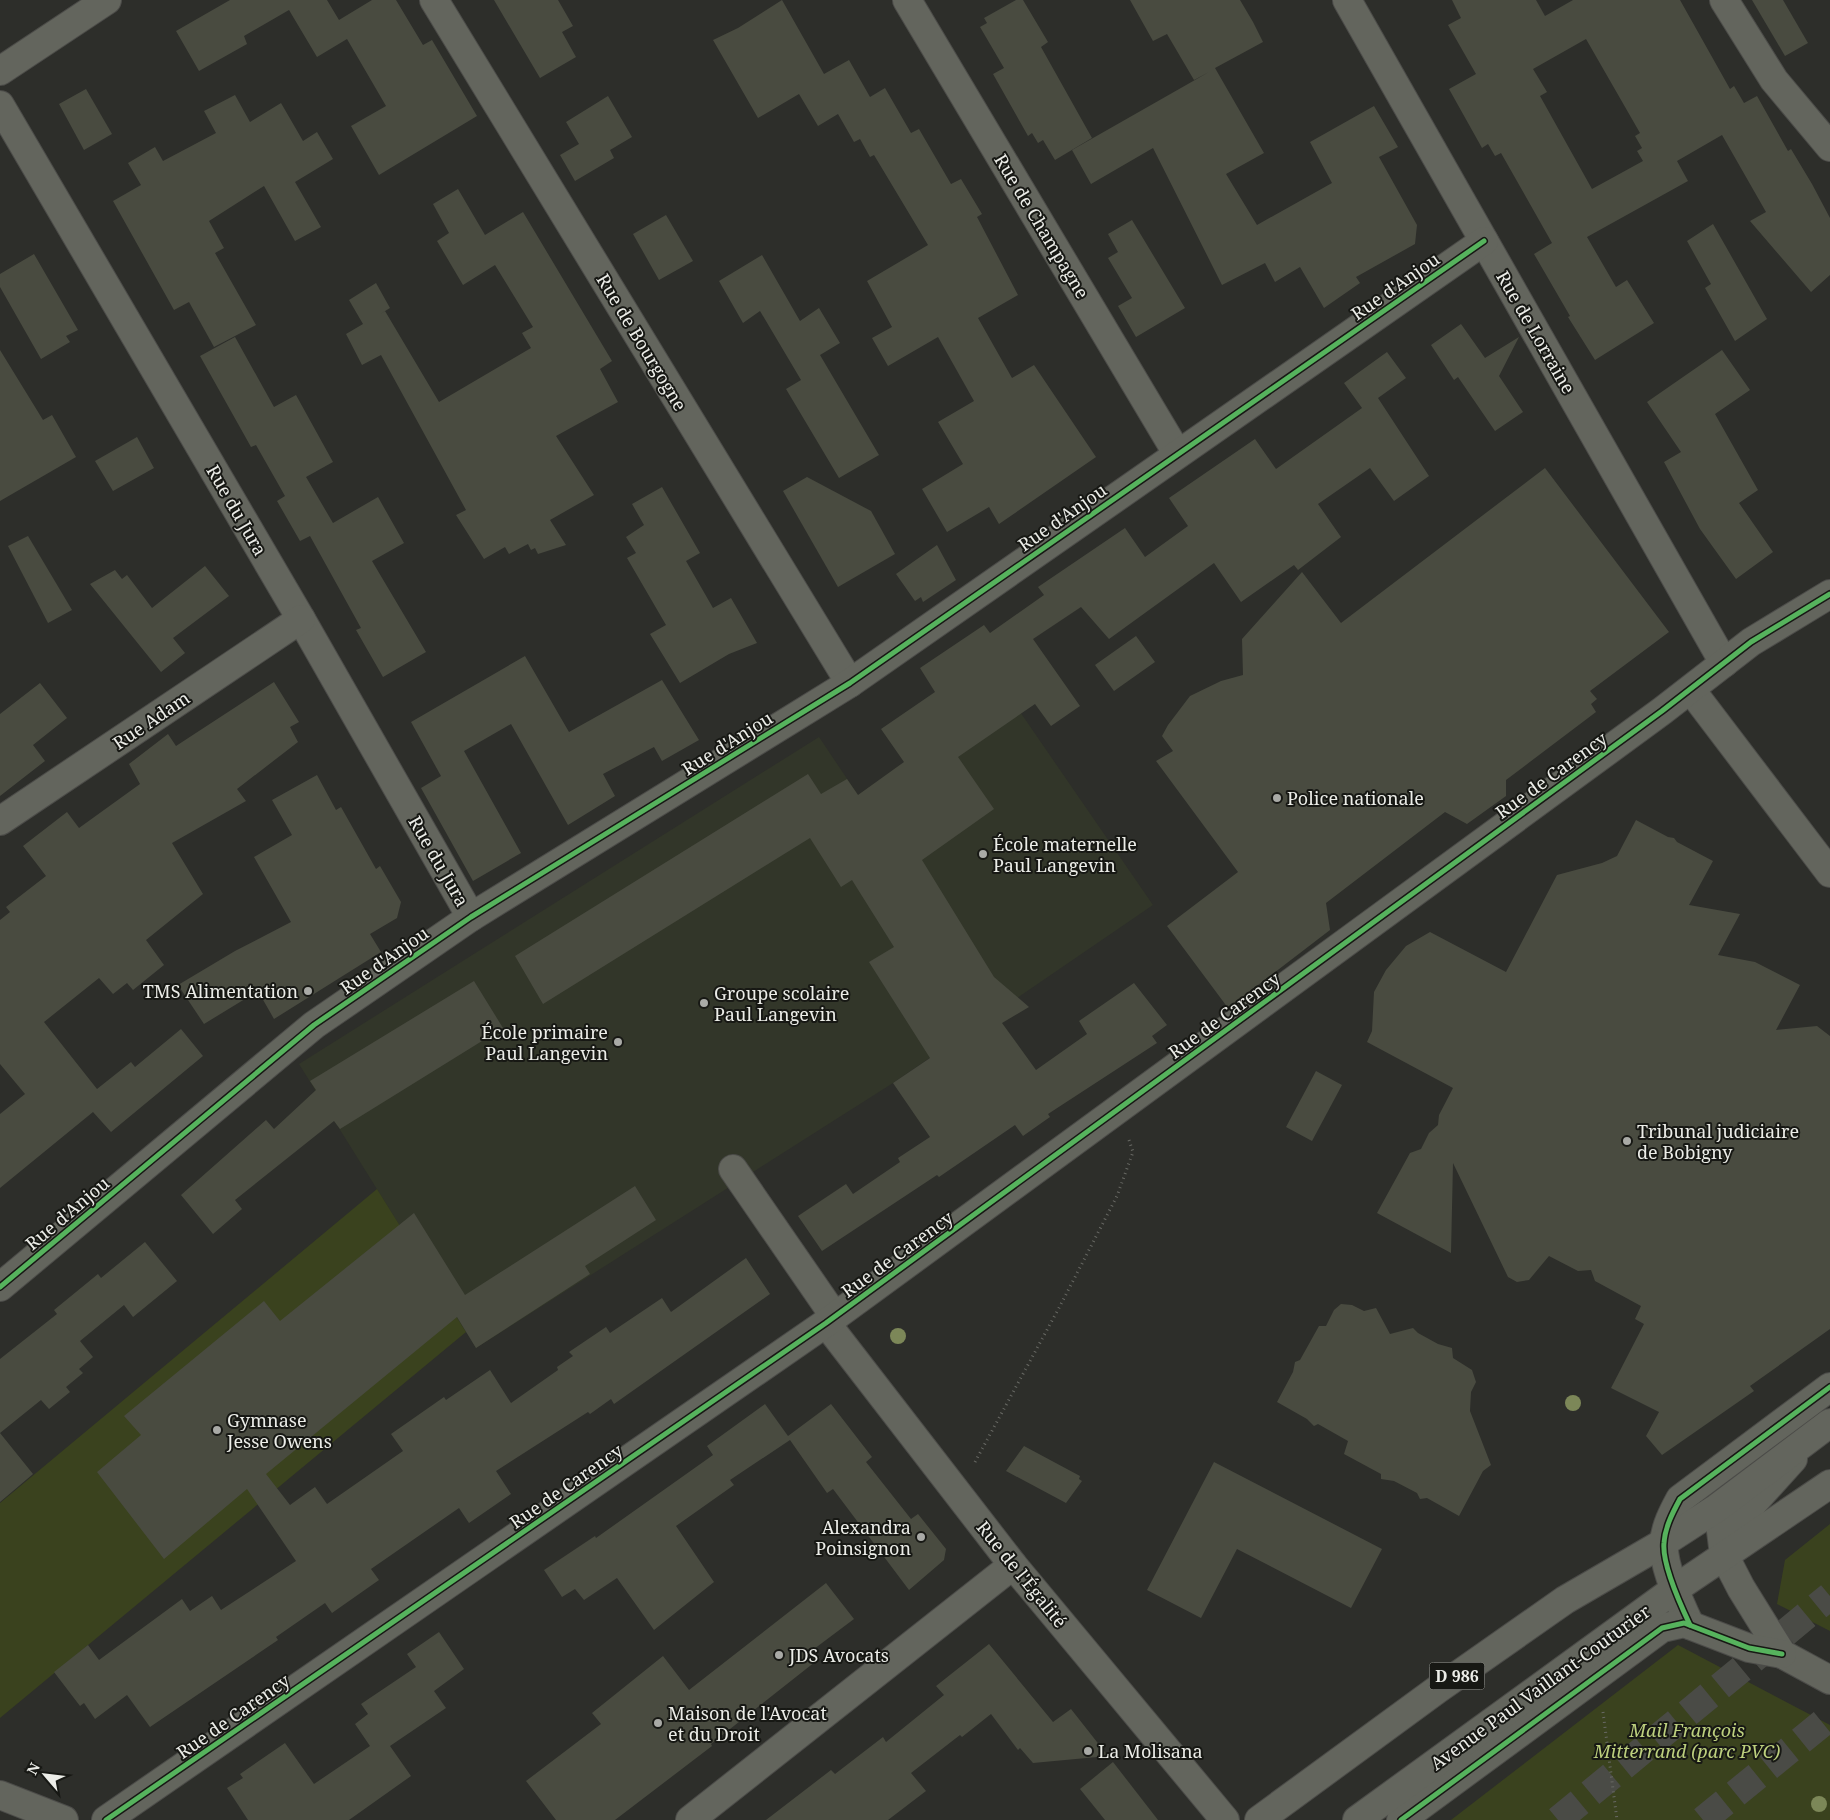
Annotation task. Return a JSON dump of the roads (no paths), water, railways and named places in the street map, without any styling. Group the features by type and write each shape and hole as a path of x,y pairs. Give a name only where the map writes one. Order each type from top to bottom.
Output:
{"street":[{"path":"0,70 107,0"},
{"name":"Rue de Bourgogne","path":"434,0 850,683"},
{"name":"Rue de Champagne","path":"907,0 1177,453"},
{"name":"Rue de Lorraine","path":"1347,0 1724,663"},
{"path":"1724,0 1774,80 1830,147"},
{"name":"Rue du Jura","path":"0,105 301,619 471,917"},
{"name":"Rue d'Anjou","path":"0,1287 314,1025 471,917 850,683 1177,453 1484,241"},
{"name":"Rue de Carency","path":"106,1820 830,1320 1691,690 1751,642 1830,594"},
{"name":"Rue Adam","path":"0,820 301,619"},
{"path":"1691,690 1830,874"},
{"name":"Rue de l'Égalité","path":"733,1169 830,1320 958,1493 1013,1565 1225,1820"},
{"path":"1690,1625 1675,1589 1663,1544 1670,1517 1680,1499 1830,1387"},
{"path":"1782,1654 1741,1588 1724,1555 1721,1531 1745,1512 1820,1431"},
{"name":"D 986","path":"1259,1820 1438,1689 1565,1600 1663,1544 1717,1508 1820,1431"},
{"name":"Avenue Paul Vaillant-Couturier","path":"1357,1820 1675,1589 1830,1484"},
{"path":"690,1820 1013,1565"},
{"path":"1400,1820 1662,1628 1684,1623 1749,1648 1782,1654 1830,1680"},
{"path":"0,1795 64,1820"}],"tunnel":[{"path":"1558,1820 1830,1596"},
{"path":"1703,1820 1830,1717"}],"place":[{"name":"Police nationale","path":"1277,798"},
{"name":"École maternelle Paul Langevin","path":"983,854"},
{"name":"TMS Alimentation","path":"308,991"},
{"name":"Groupe scolaire Paul Langevin","path":"704,1003"},
{"name":"École primaire Paul Langevin","path":"618,1042"},
{"name":"Tribunal judiciaire de Bobigny","path":"1627,1141"},
{"name":"Gymnase Jesse Owens","path":"217,1430"},
{"name":"Alexandra Poinsignon","path":"921,1537"},
{"name":"JDS Avocats","path":"779,1655"},
{"name":"Maison de l'Avocat et du Droit","path":"658,1723"},
{"name":"La Molisana","path":"1088,1751"}],"park label":[{"name":"Mail François Mitterrand (parc PVC)","path":"1687,1740"}]}
